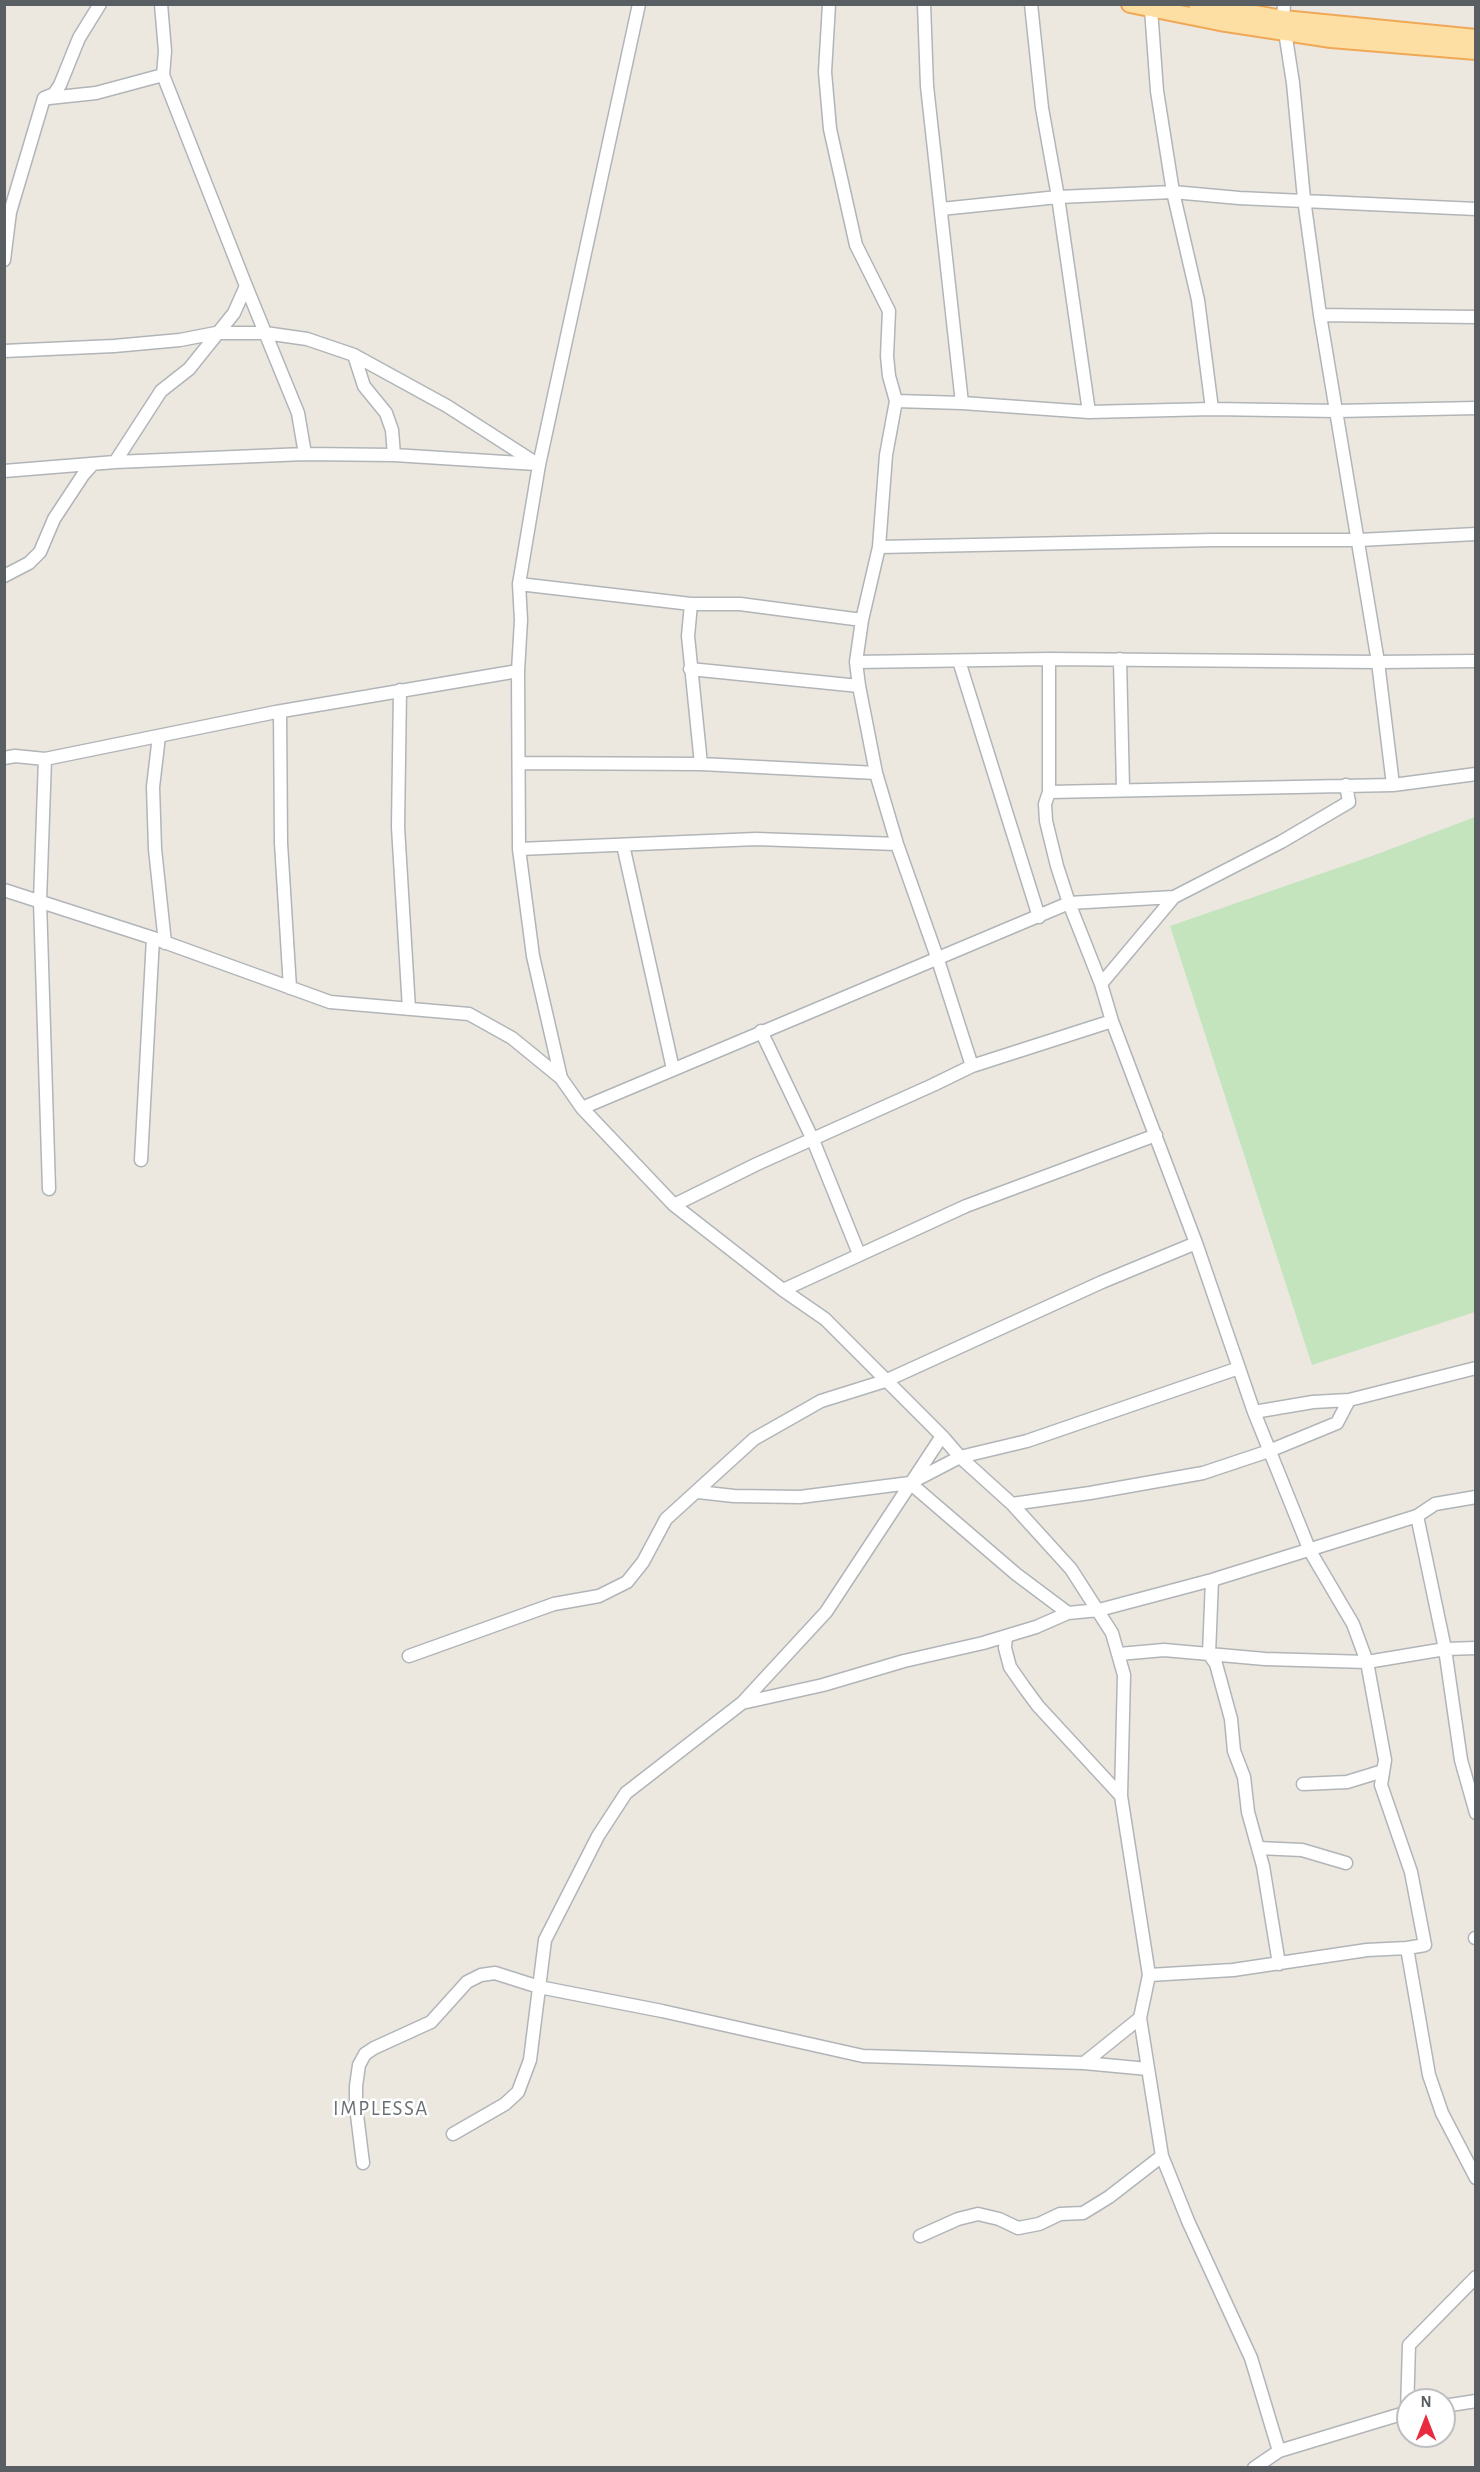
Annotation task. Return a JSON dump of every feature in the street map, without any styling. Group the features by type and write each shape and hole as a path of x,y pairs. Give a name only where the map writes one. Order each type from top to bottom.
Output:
{"main road":[{"path":"1130,4 1151,9 1284,19 1476,38"},
{"path":"1197,4 1284,19 1342,40 1476,51"}],"street":[{"path":"44,98 54,94 60,85 79,38 100,4"},
{"path":"161,4 165,51 164,75 298,413 305,454"},
{"path":"561,1078 533,956 519,849 518,671 521,620 519,584 539,465 639,4"},
{"path":"829,4 825,72 830,129 856,245 889,311 887,356 889,376 896,401 886,455 879,547 862,620 856,662 876,774 897,844 972,1065"},
{"path":"924,4 927,86 962,403"},
{"path":"1031,4 1042,108 1058,197 1089,411"},
{"path":"1151,9 1157,91 1173,192 1198,300 1212,409"},
{"path":"1284,19 1293,83 1304,199 1320,315 1378,662 1393,785"},
{"path":"44,98 96,93 164,75"},
{"path":"4,260 10,212 44,98"},
{"path":"941,209 1058,197 1173,192 1239,198 1304,199 1476,209"},
{"path":"115,462 161,391 189,369 234,313 246,286"},
{"path":"1320,315 1476,317"},
{"path":"4,351 114,346 180,340 216,333 265,333 307,339 354,356 447,406 539,465"},
{"path":"354,356 364,386 386,413 392,430 394,455"},
{"path":"896,401 1089,411 1212,409 1337,411 1476,408"},
{"path":"4,471 115,462 305,454 394,455 539,465"},
{"path":"4,576 29,563 40,552 54,519 93,464"},
{"path":"879,547 1202,540 1359,540 1476,534"},
{"path":"519,584 691,604 740,604 862,620"},
{"path":"691,604 688,636 690,669 702,764"},
{"path":"856,662 1049,659 1476,661"},
{"path":"1049,659 1049,792 1045,804 1046,821 1069,903 1196,1243 1269,1451 1310,1551 1353,1624 1367,1662 1385,1760 1382,1785 1411,1872 1425,1945 1367,1950 1279,1964 1149,1975"},
{"path":"1120,659 1123,789"},
{"path":"959,661 1039,917"},
{"path":"690,669 860,686"},
{"path":"4,745 10,757 45,759 280,712 518,671"},
{"path":"400,690 398,827 409,1009"},
{"path":"280,712 282,843 290,988"},
{"path":"141,1160 159,940 153,787 159,736"},
{"path":"45,759 40,901 49,1189"},
{"path":"519,763 702,764 876,774"},
{"path":"1049,792 1393,785 1476,774"},
{"path":"1101,984 1174,897 1281,842 1349,802 1346,785"},
{"path":"519,849 756,839 897,844"},
{"path":"622,845 673,1069"},
{"path":"4,890 159,940 330,1002 469,1014 512,1038 561,1078 582,1108 674,1205 783,1290 825,1319 942,1436 960,1457 1012,1504 1071,1569 1099,1610 1119,1654 1124,1675 1121,1796 1149,1975 1140,2018 1162,2156 1188,2221 1251,2358 1280,2451"},
{"path":"582,1108 1069,903 1174,897"},
{"path":"674,1205 972,1065 1112,1021"},
{"path":"761,1031 813,1140 860,1254"},
{"path":"783,1290 966,1206 1156,1135"},
{"path":"409,1656 554,1604 599,1596 627,1582 643,1562 666,1520 754,1439 820,1401 885,1381 1102,1282 1196,1243"},
{"path":"698,1492 734,1496 800,1497 910,1483 960,1457 1027,1441 1239,1368"},
{"path":"1254,1412 1313,1402 1349,1400 1476,1368"},
{"path":"1012,1504 1203,1473 1269,1451 1337,1422 1349,1400"},
{"path":"453,2134 505,2104 518,2092 530,2060 545,1940 598,1836 626,1793 742,1703 826,1612 942,1436"},
{"path":"910,1483 1016,1574 1068,1614"},
{"path":"742,1703 823,1685 904,1661 1006,1636 1068,1614 1099,1610 1212,1580 1417,1516 1435,1504 1476,1497"},
{"path":"1417,1516 1444,1649 1461,1760 1476,1813"},
{"path":"1212,1580 1209,1654 1216,1664 1228,1709 1234,1751 1244,1777 1248,1812 1269,1896 1279,1964"},
{"path":"1006,1636 1005,1648 1010,1667 1038,1707 1121,1796"},
{"path":"1119,1654 1164,1650 1265,1659 1367,1662 1444,1649 1476,1648"},
{"path":"1304,1784 1347,1782 1383,1772"},
{"path":"1258,1848 1302,1850 1346,1863"},
{"path":"1407,1948 1429,2075 1442,2113 1476,2178"},
{"path":"363,2163 356,2107 356,2086 360,2065 365,2054 431,2022 467,1982 481,1975 495,1973 539,1987 662,2011 863,2056 1084,2063 1148,2069"},
{"path":"1084,2063 1140,2018"},
{"path":"920,2235 958,2219 978,2214 999,2219 1018,2228 1039,2224 1060,2214 1083,2213 1110,2197 1162,2156"},
{"path":"1408,2388 1409,2345 1476,2277"},
{"path":"1456,2404 1476,2401"},
{"path":"1254,2468 1280,2451 1396,2416"}],"green space":[{"path":"1475,817 1475,1312 1312,1365 1170,926 1372,856"}],"district":[{"name":"IMPLESSA","path":"381,2109"}]}
